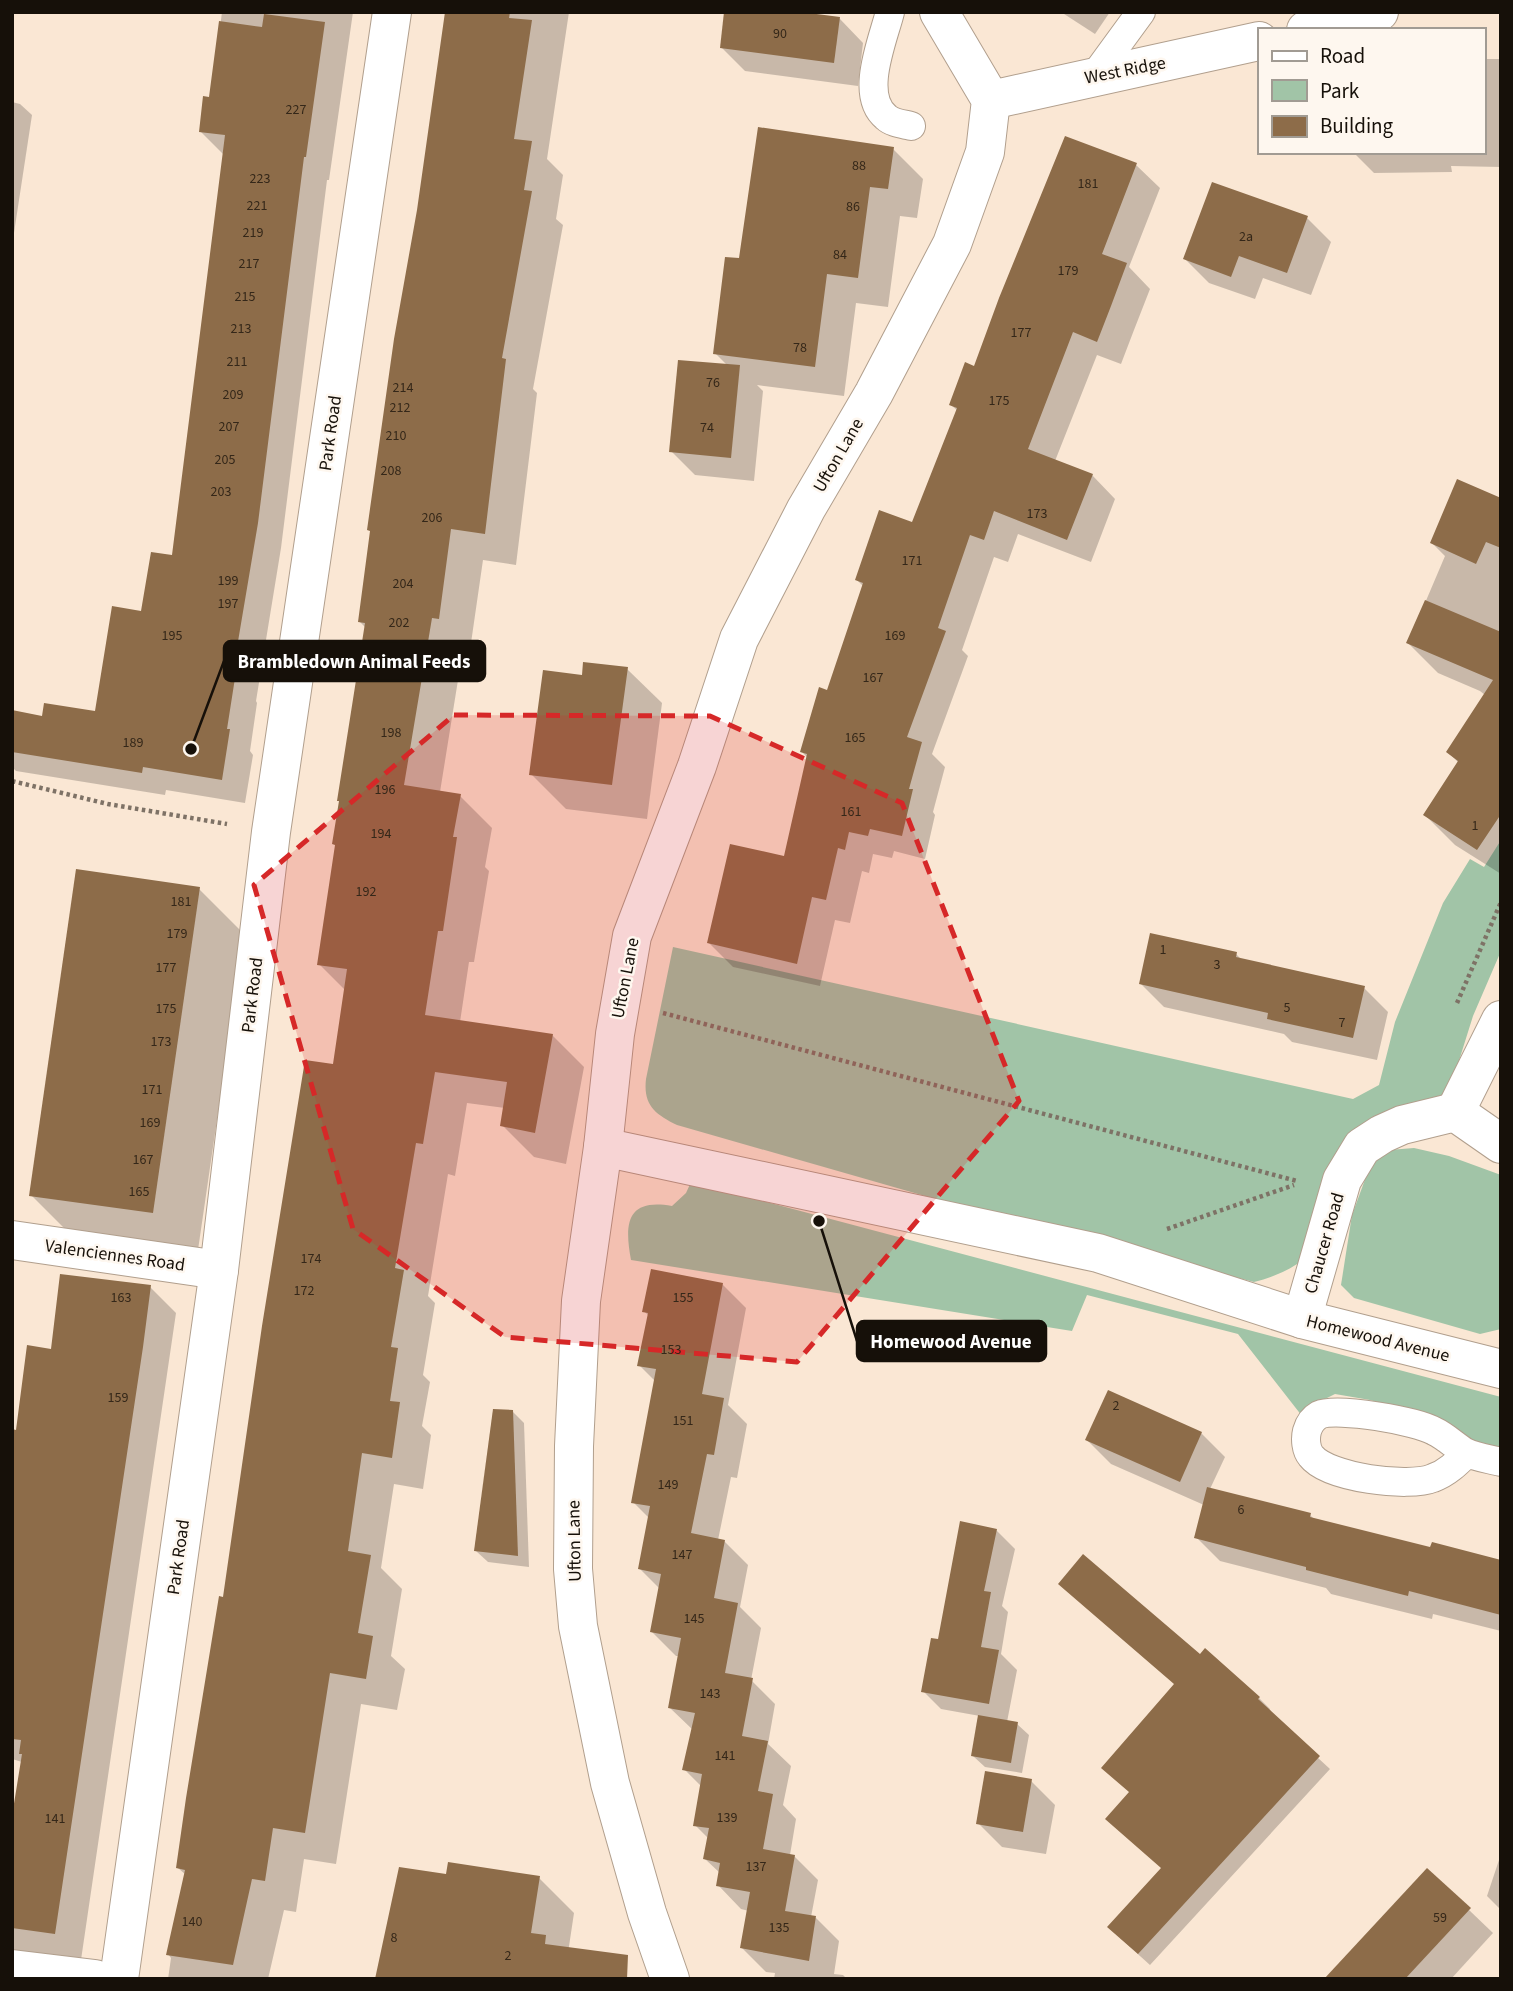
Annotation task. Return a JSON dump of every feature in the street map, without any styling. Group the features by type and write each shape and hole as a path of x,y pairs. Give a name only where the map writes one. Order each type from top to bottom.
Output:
{"street":[{"name":"Park Road","path":"119,1979 219,1270 271,832 392,12"},
{"path":"939,12 991,100"},
{"path":"1314,28 1379,12"},
{"name":"West Ridge","path":"991,100 1258,41"},
{"name":"Ufton Lane","path":"670,1979 647,1913 610,1783 578,1626 573,1569 574,1446 581,1301 620,1002 632,936 696,766 739,639 806,509 874,393 952,244 985,152 991,100"},
{"path":"1501,1020 1455,1112 1501,1144"},
{"name":"Chaucer Road","path":"1302,1319 1342,1180 1362,1147 1402,1125 1455,1112"},
{"name":"Homewood Avenue","path":"603,1147 1098,1253 1302,1319 1501,1370"},
{"name":"Valenciennes Road","path":"12,1240 219,1270"},
{"path":"12,1969 95,1979"}],"lane":[{"path":"890,12 872,85 879,110 888,120 911,126"},
{"path":"1096,75 1141,12"},
{"path":"1467,1453 1447,1471 1432,1479 1414,1483 1393,1483 1341,1472 1320,1464 1310,1455 1305,1439 1310,1423 1321,1414 1346,1412 1432,1429 1467,1453 1501,1462"}],"path":[{"path":"12,781 108,804 271,832"},
{"path":"1453,1014 1472,964 1501,902"},
{"path":"620,1002 1302,1182 1161,1231"}],"highlighted area":[{"path":"454,715 710,716 902,803 1019,1101 797,1362 505,1337 353,1229 254,885"}],"green space":[{"path":"1501,840 1501,951 1473,1016 1452,1083 1441,1100 1402,1122 1311,1254 1291,1268 1262,1280 1254,1282 939,1200 677,1125 652,1108 646,1096 646,1079 673,947 1353,1099 1379,1085 1395,1022 1443,903 1470,859 1484,867"},
{"path":"1414,1148 1449,1156 1501,1175 1501,1329 1480,1334 1354,1298 1341,1285 1352,1215 1370,1166 1389,1150"},
{"path":"691,1182 1501,1397 1501,1450 1476,1443 1427,1417 1370,1400 1335,1394 1319,1402 1302,1416 1238,1334 1087,1295 1072,1331 631,1260 628,1235 632,1216 646,1206 672,1206 686,1193"}],"building":[{"path":"445,12 510,12 509,18 532,20 514,139 532,141 524,190 532,191 502,358 506,359 485,534 451,529 439,619 432,618 404,785 461,794 453,837 457,837 443,931 438,931 425,1015 553,1034 535,1133 500,1126 507,1082 435,1072 423,1144 416,1143 395,1268 404,1270 391,1347 398,1348 390,1401 400,1402 392,1458 362,1453 348,1551 371,1555 358,1633 373,1636 366,1679 330,1673 305,1833 273,1828 265,1881 252,1879 233,1965 166,1955 185,1870 176,1868 186,1798 219,1596 223,1597 262,1326 305,1060 333,1064 347,969 317,965 335,845 332,844 337,801 365,623 358,622 370,531 367,530"},
{"path":"724,12 801,12 840,17 834,63 720,48"},
{"path":"264,14 325,22 304,157 258,523 232,677 235,678 222,780 143,767 142,773 12,752 12,710 42,716 44,703 95,711 112,606 141,611 151,552 172,555 225,135 199,132 203,96 209,97 219,21 262,27"},
{"path":"758,127 894,147 888,189 870,187 858,278 827,274 815,367 713,354 725,257 739,258"},
{"path":"1065,136 1137,163 1102,254 1127,263 1111,306 1097,342 1073,332 1028,449 1093,474 1067,540 994,511 984,540 970,535 938,628 946,631 907,737 922,742 909,789 913,789 902,836 870,829 868,836 849,832 845,850 838,848 826,900 812,897 797,964 707,943 730,844 784,856 807,754 800,752 819,687 827,690 863,583 855,580 879,510 912,522 957,408 949,405 965,362 974,366"},
{"path":"1212,182 1308,216 1287,273 1239,256 1231,277 1183,259"},
{"path":"678,360 740,365 731,458 669,452"},
{"path":"1457,479 1501,498 1501,548 1486,542 1476,564 1430,543"},
{"path":"1425,600 1501,632 1501,814 1477,850 1423,815 1458,761 1446,752 1493,680 1406,643"},
{"path":"583,662 628,667 612,785 529,775 543,670 582,675"},
{"path":"76,869 200,887 153,1213 29,1196"},
{"path":"1150,933 1237,952 1236,957 1365,986 1353,1038 1267,1019 1268,1013 1139,984"},
{"path":"651,1269 723,1283 702,1394 724,1398 714,1455 707,1454 691,1533 725,1540 714,1598 738,1603 725,1673 753,1678 742,1736 768,1741 758,1791 773,1794 763,1849 795,1855 785,1911 816,1916 809,1961 740,1948 750,1892 716,1886 720,1863 703,1859 709,1828 693,1826 702,1774 682,1770 695,1713 668,1708 681,1638 650,1632 661,1574 638,1569 650,1506 631,1503 656,1369 637,1366 648,1313 642,1312"},
{"path":"60,1274 151,1285 55,1934 12,1928 12,1816 22,1754 19,1754 21,1740 12,1739 12,1429 16,1430 27,1345 51,1349"},
{"path":"1108,1390 1202,1432 1180,1482 1085,1440"},
{"path":"493,1409 513,1410 518,1556 474,1551"},
{"path":"1207,1487 1311,1513 1310,1517 1430,1547 1432,1542 1501,1560 1501,1615 1409,1591 1408,1596 1194,1538"},
{"path":"960,1521 997,1529 984,1591 991,1592 981,1647 999,1650 989,1704 921,1692 931,1638 938,1639"},
{"path":"1083,1554 1200,1654 1205,1648 1320,1756 1138,1954 1107,1927 1161,1868 1105,1819 1129,1792 1101,1768 1174,1684 1058,1584"},
{"path":"978,1715 1018,1722 1011,1763 971,1756"},
{"path":"985,1771 1032,1779 1023,1832 976,1824"},
{"path":"448,1862 540,1876 531,1933 546,1935 545,1944 628,1955 627,1979 375,1979 399,1867 446,1874"},
{"path":"1427,1868 1471,1908 1405,1979 1324,1979"}],"place":[{"name":"Brambledown Animal Feeds","path":"191,749"},
{"name":"Homewood Avenue","path":"819,1221"}]}
